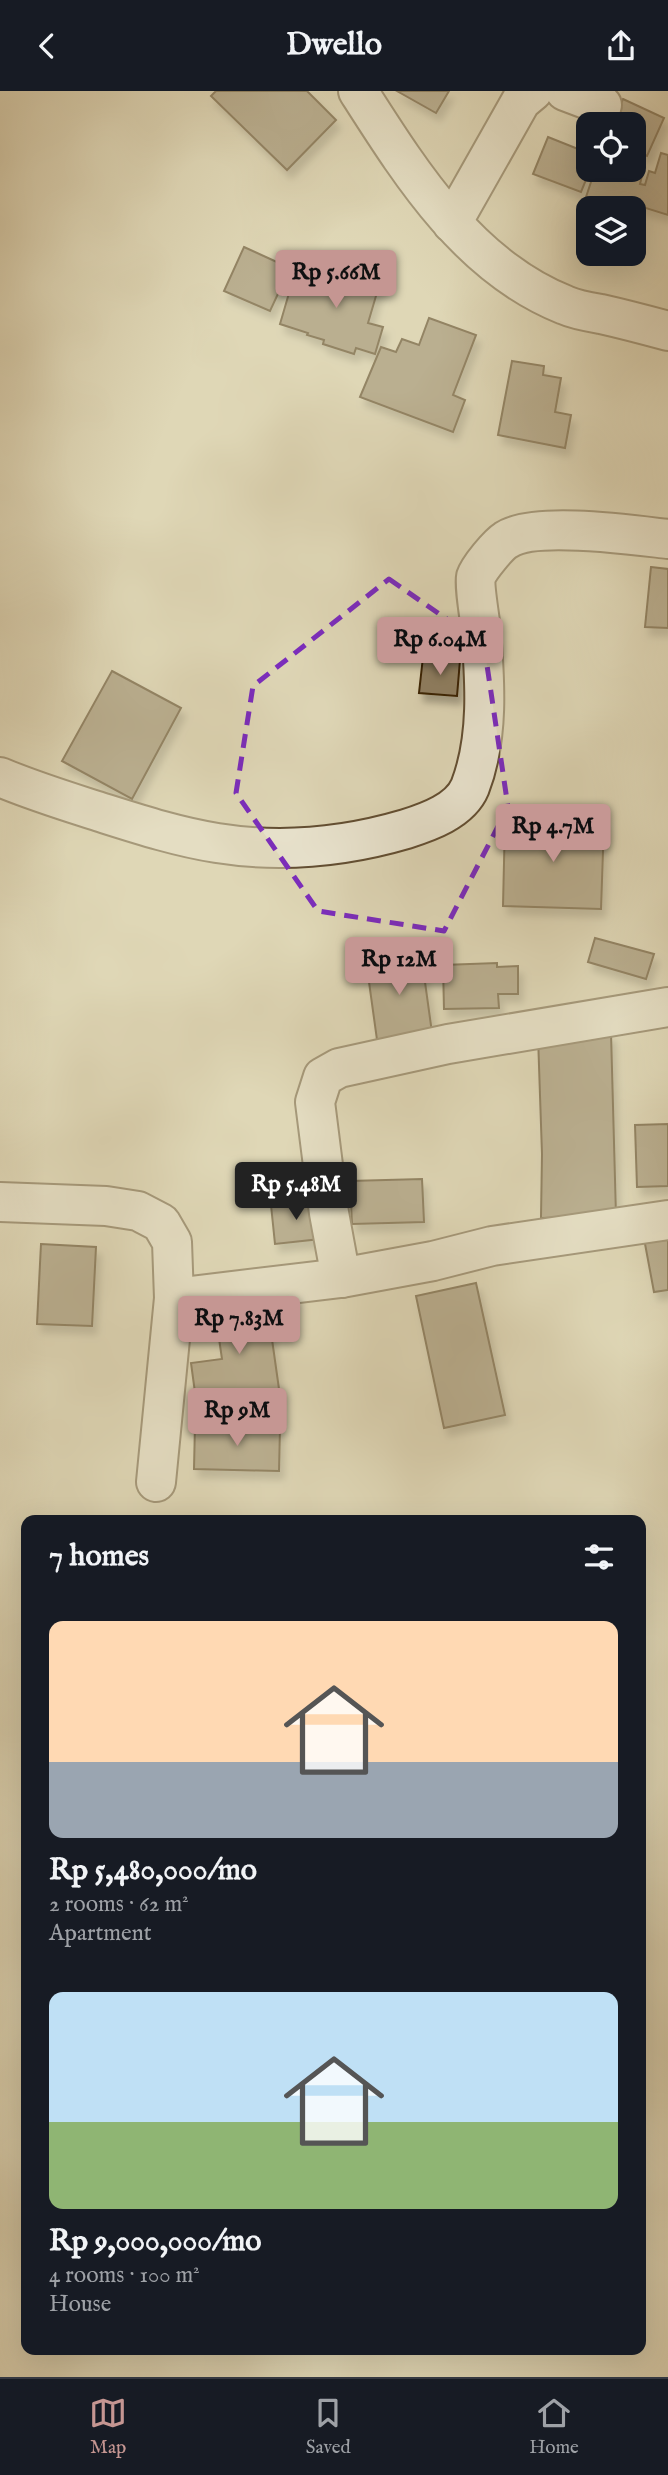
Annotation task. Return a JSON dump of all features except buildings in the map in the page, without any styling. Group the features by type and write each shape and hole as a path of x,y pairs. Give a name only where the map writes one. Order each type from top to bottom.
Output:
{"street":[{"path":"358,91 392,145 452,223 497,267 527,289 568,307 668,331"},
{"path":"452,223 520,101 533,91"},
{"path":"565,91 602,105"},
{"path":"0,777 27,789 139,824 216,843 282,849 346,843 433,821 450,810 469,789 479,749 485,695 476,578 489,558 506,540 530,532 601,533 668,539"},
{"path":"341,1278 329,1213 315,1102 323,1077 339,1068 448,1044 668,1007"},
{"path":"0,1202 106,1206 138,1211 161,1223 172,1242 174,1298 171,1351 156,1482"},
{"path":"174,1298 341,1278 433,1261 492,1246 668,1220"}],"highlighted area":[{"path":"389,579 484,645 508,807 444,931 318,911 236,793 253,686"}]}
